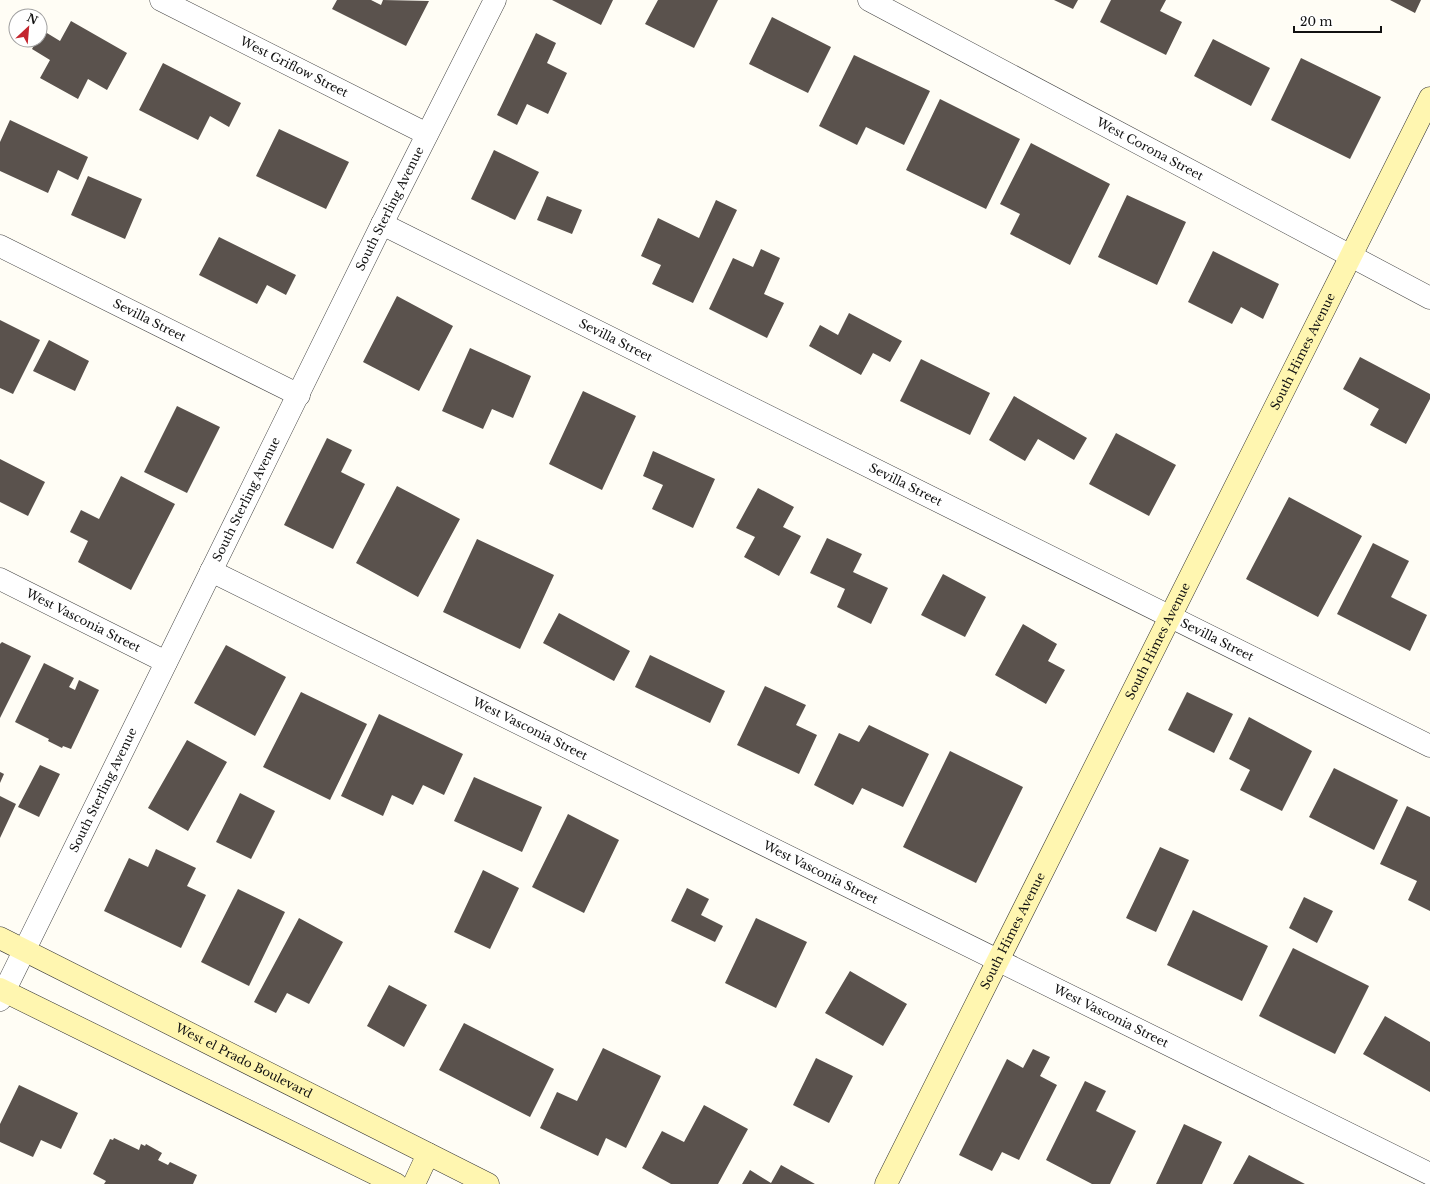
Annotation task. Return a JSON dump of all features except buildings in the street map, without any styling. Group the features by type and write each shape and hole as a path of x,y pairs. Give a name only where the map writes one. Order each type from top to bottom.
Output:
{"street":[{"name":"West Griflow Street","path":"161,0 427,134"},
{"name":"South Sterling Avenue","path":"1,993 299,395 382,224 495,0"},
{"name":"West Corona Street","path":"869,0 1430,298"},
{"name":"South Himes Avenue","path":"886,1184 1169,616 1430,98"},
{"name":"Sevilla Street","path":"382,224 1430,746"},
{"name":"Sevilla Street","path":"0,246 299,395"},
{"name":"West Vasconia Street","path":"211,571 1430,1174"},
{"name":"West Vasconia Street","path":"0,579 166,662"},
{"name":"West el Prado Boulevard","path":"0,938 488,1184"},
{"path":"1,993 396,1184"},
{"path":"414,1184 428,1154"}]}
